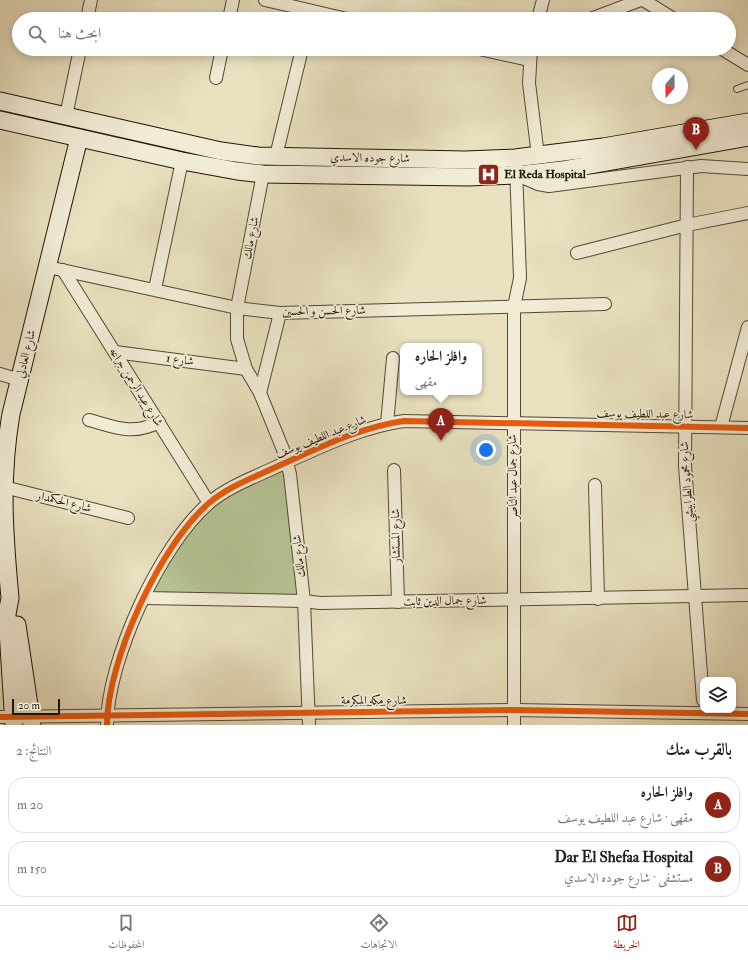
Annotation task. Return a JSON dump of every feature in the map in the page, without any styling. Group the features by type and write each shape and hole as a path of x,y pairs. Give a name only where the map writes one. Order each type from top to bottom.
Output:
{"main road":[{"name":"شارع جوده الاسدي","path":"0,101 221,151 276,156 465,160 515,158 747,126"},
{"name":"شارع جوده الاسدي","path":"0,120 237,172 263,174 468,177 517,175 562,170 725,142 747,126"},
{"name":"شارع العادلي","path":"9,719 7,614 5,598 1,487 7,432 20,380 56,268 79,138"},
{"name":"شارع العادلي","path":"5,598 16,614 31,720"}],"street":[{"path":"88,12 91,0"},
{"path":"230,12 233,0"},
{"path":"265,0 312,10"},
{"path":"540,12 543,0"},
{"path":"609,12 642,0 662,12"},
{"path":"66,116 79,56"},
{"path":"216,78 221,56"},
{"path":"276,156 300,56"},
{"path":"530,56 529,83 538,156"},
{"path":"733,56 748,65"},
{"name":"شارع جمال عبد الناصر","path":"514,725 514,307 520,278 517,175 515,158"},
{"path":"155,289 182,161"},
{"name":"شارع جوده الاسدي","path":"517,175 538,184 560,186 687,167 718,166 748,169"},
{"name":"شارع محمود الطرابيشي","path":"687,167 684,426 685,466 701,677"},
{"name":"شارع مالك","path":"263,174 237,308 237,339 246,369 260,393 288,462 304,601 309,725"},
{"path":"576,253 687,225 748,212"},
{"name":"شارع الحسن و الحسين","path":"56,268 237,308 280,313 605,304"},
{"name":"شارع عبد الرحمن جراعه","path":"56,268 115,352 209,503"},
{"path":"260,393 280,313"},
{"path":"721,427 748,327"},
{"name":"شارع 1","path":"115,352 246,369"},
{"path":"387,424 393,358"},
{"path":"0,374 20,380"},
{"path":"89,420 129,431 149,427 159,422"},
{"name":"شارع عبد اللطيف يوسف","path":"107,720 110,695 119,660 143,598 183,531 209,503 236,485 356,433 387,424 420,421 748,428"},
{"name":"شارع المستشار","path":"394,470 398,602"},
{"path":"595,485 598,598"},
{"name":"شارع الحكمدار","path":"1,487 128,518"},
{"name":"شارع جمال الدين ثابت","path":"143,598 304,601 320,603 748,595"},
{"name":"شارع مكه المكرمة","path":"9,719 107,720 309,711 514,710 700,712"},
{"name":"شارع مكه المكرمة","path":"726,713 748,714"}],"lane":[{"path":"737,89 748,85"}],"green space":[{"path":"287,463 303,600 145,597 167,560 208,506"}],"cycle path":[{"path":"107,725 109,699 116,669 126,638 155,575 172,546 191,522 209,503 225,492 251,478 356,433 404,421 748,428"},
{"path":"0,717 514,710 748,714"}],"place":[{"name":"Dar El Shefaa Hospital","path":"696,150"},
{"name":"El Reda Hospital","path":"488,174"},
{"name":"وافلز الحاره","path":"441,441"}]}
